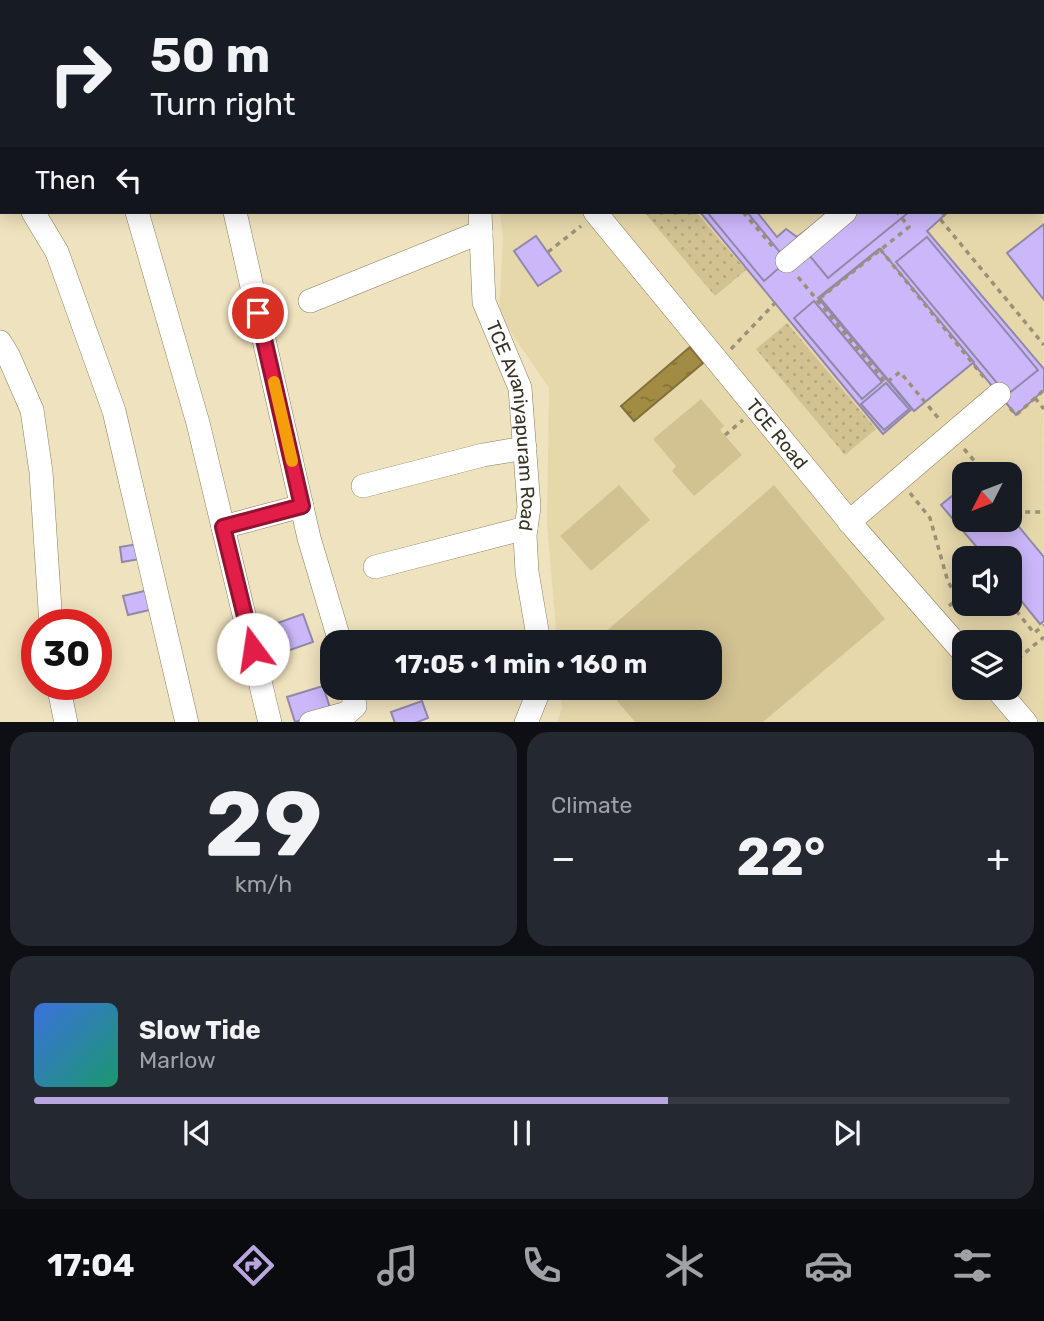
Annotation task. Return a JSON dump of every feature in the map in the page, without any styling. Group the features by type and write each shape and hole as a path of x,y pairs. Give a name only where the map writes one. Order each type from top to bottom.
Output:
{"street":[{"path":"34,214 58,251 114,411 187,722"},
{"path":"138,214 198,423 270,722"},
{"path":"235,214 302,506 337,630"},
{"name":"TCE Road","path":"597,214 849,522 952,639"},
{"path":"788,264 843,214"},
{"path":"310,301 481,222"},
{"name":"TCE Avaniyapuram Road","path":"481,222 484,302 520,388 529,507 526,528 527,572 537,630"},
{"path":"0,342 32,410 41,472 50,609"},
{"path":"849,522 999,394"},
{"path":"363,486 483,455 525,448"},
{"path":"223,527 302,506"},
{"path":"374,567 526,528"},
{"path":"61,700 66,722"},
{"path":"315,722 347,713 355,706 354,700"},
{"path":"526,722 535,700"},
{"path":"1006,700 1025,722"}],"path":[{"path":"548,252 595,214"},
{"path":"745,214 886,383 900,372 976,462"},
{"path":"820,298 909,227 899,214"},
{"path":"944,214 940,219 1044,345"},
{"path":"880,249 1016,415 1044,390"},
{"path":"717,363 775,303"},
{"path":"1035,398 1044,410"},
{"path":"898,480 930,518 952,588"},
{"path":"1022,512 1044,512"},
{"path":"1020,616 1034,633 1044,625"},
{"path":"1022,655 1044,637"}],"shaded area":[{"path":"500,214 1043,214 1044,722 557,722 562,708 561,700 722,700 722,630 556,630 547,524 549,388 499,315 503,240"},
{"path":"646,214 698,214 746,270 715,296"},
{"path":"787,323 876,429 845,455 756,349"},
{"path":"701,399 724,426 720,430 742,455 694,496 672,471 676,466 653,439"},
{"path":"619,485 650,520 591,571 560,536"},
{"path":"774,485 885,619 763,722 635,722 616,700 722,700 722,630 608,630"}],"water":[{"path":"690,347 703,363 634,421 621,406"}],"building":[{"path":"702,214 759,214 777,237 786,229 797,237 828,214 946,214 927,231 1044,369 1044,390 1016,415 879,249 818,298 912,409 883,434"},
{"path":"709,214 749,214 787,261 764,281"},
{"path":"850,214 907,214 828,278 805,250"},
{"path":"1044,224 1044,300 1007,253"},
{"path":"536,236 561,271 538,286 514,251"},
{"path":"927,237 1038,370 1007,395 896,262"},
{"path":"880,249 974,362 914,411 820,298"},
{"path":"814,301 882,382 862,399 794,318"},
{"path":"886,383 909,409 884,430 861,404"},
{"path":"952,496 952,518 941,505"},
{"path":"1022,530 1044,557 1044,621 1040,624 1022,602 1022,546 976,546 964,532"},
{"path":"144,543 146,558 122,562 120,547"},
{"path":"153,589 158,608 128,615 123,596"},
{"path":"303,614 313,642 276,655 266,627"},
{"path":"320,687 320,700 327,700 331,711 295,722 287,697"},
{"path":"422,701 428,718 418,722 395,722 391,712"}],"slow traffic":[{"path":"274,382 292,461"}],"route":[{"path":"253,649 223,527 302,506 258,313"}]}
